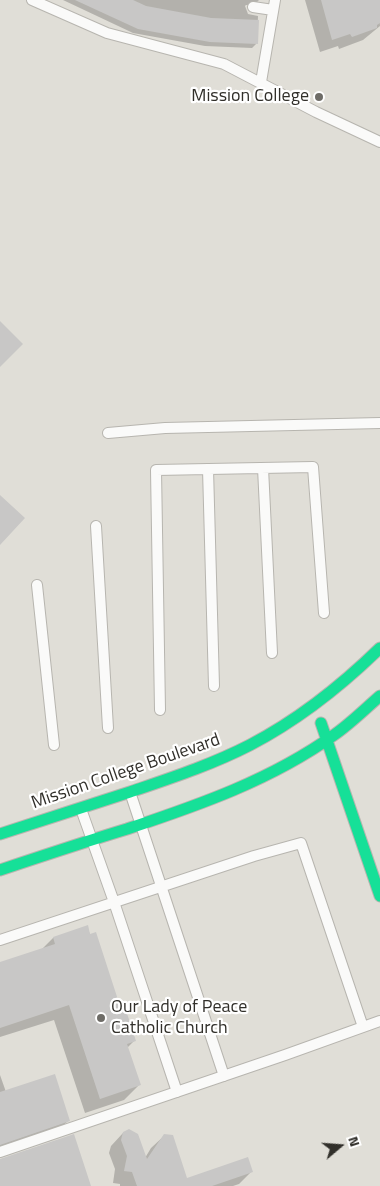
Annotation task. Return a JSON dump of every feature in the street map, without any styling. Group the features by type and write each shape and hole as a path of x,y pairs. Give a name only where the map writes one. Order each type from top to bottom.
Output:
{"street":[{"name":"Mission College Boulevard","path":"0,834 188,772 229,755 268,735 314,705 341,684 380,648"},
{"path":"0,870 196,806 227,794 265,776 327,740 380,696"},
{"path":"314,705 380,896"}],"lane":[{"path":"32,0 107,34 224,64 316,112 380,142"},
{"path":"253,7 274,5 261,82"},
{"path":"108,433 165,428 380,424"},
{"path":"160,710 156,470 313,467 324,612"},
{"path":"263,468 272,653"},
{"path":"208,469 214,686"},
{"path":"96,526 108,728"},
{"path":"37,585 54,745"},
{"path":"130,792 224,1076"},
{"path":"81,808 177,1092"},
{"path":"0,940 254,856 300,843 363,1027"},
{"path":"0,1152 380,1021"}],"building":[{"path":"75,0 133,0 146,6 211,18 259,20 258,44 210,42 138,29"},
{"path":"321,0 380,0 380,23 377,25 377,28 352,37 350,34 332,40"},
{"path":"0,321 23,344 0,367"},
{"path":"0,495 25,518 0,545"},
{"name":"Our Lady of Peace Catholic Church","path":"88,925 90,934 96,932 120,1006 124,1004 136,1041 127,1044 141,1085 100,1099 69,1005 0,1028 0,962 55,944 53,937"},
{"path":"55,1074 70,1121 0,1145 0,1092"},
{"path":"129,1129 138,1134 147,1159 164,1134 173,1135 187,1178 248,1157 253,1172 212,1186 137,1186 132,1172 124,1171 127,1156 121,1140 123,1132"},
{"path":"74,1134 91,1186 0,1186 0,1159"}],"traffic: fast":[{"path":"0,834 161,782 206,765 250,745 302,713 350,676 380,648"},
{"path":"0,870 181,811 234,790 310,751 352,721 380,696"},
{"path":"321,723 380,896"}],"place":[{"name":"Mission College","path":"319,97"},
{"name":"Our Lady of Peace Catholic Church","path":"101,1018"}]}
